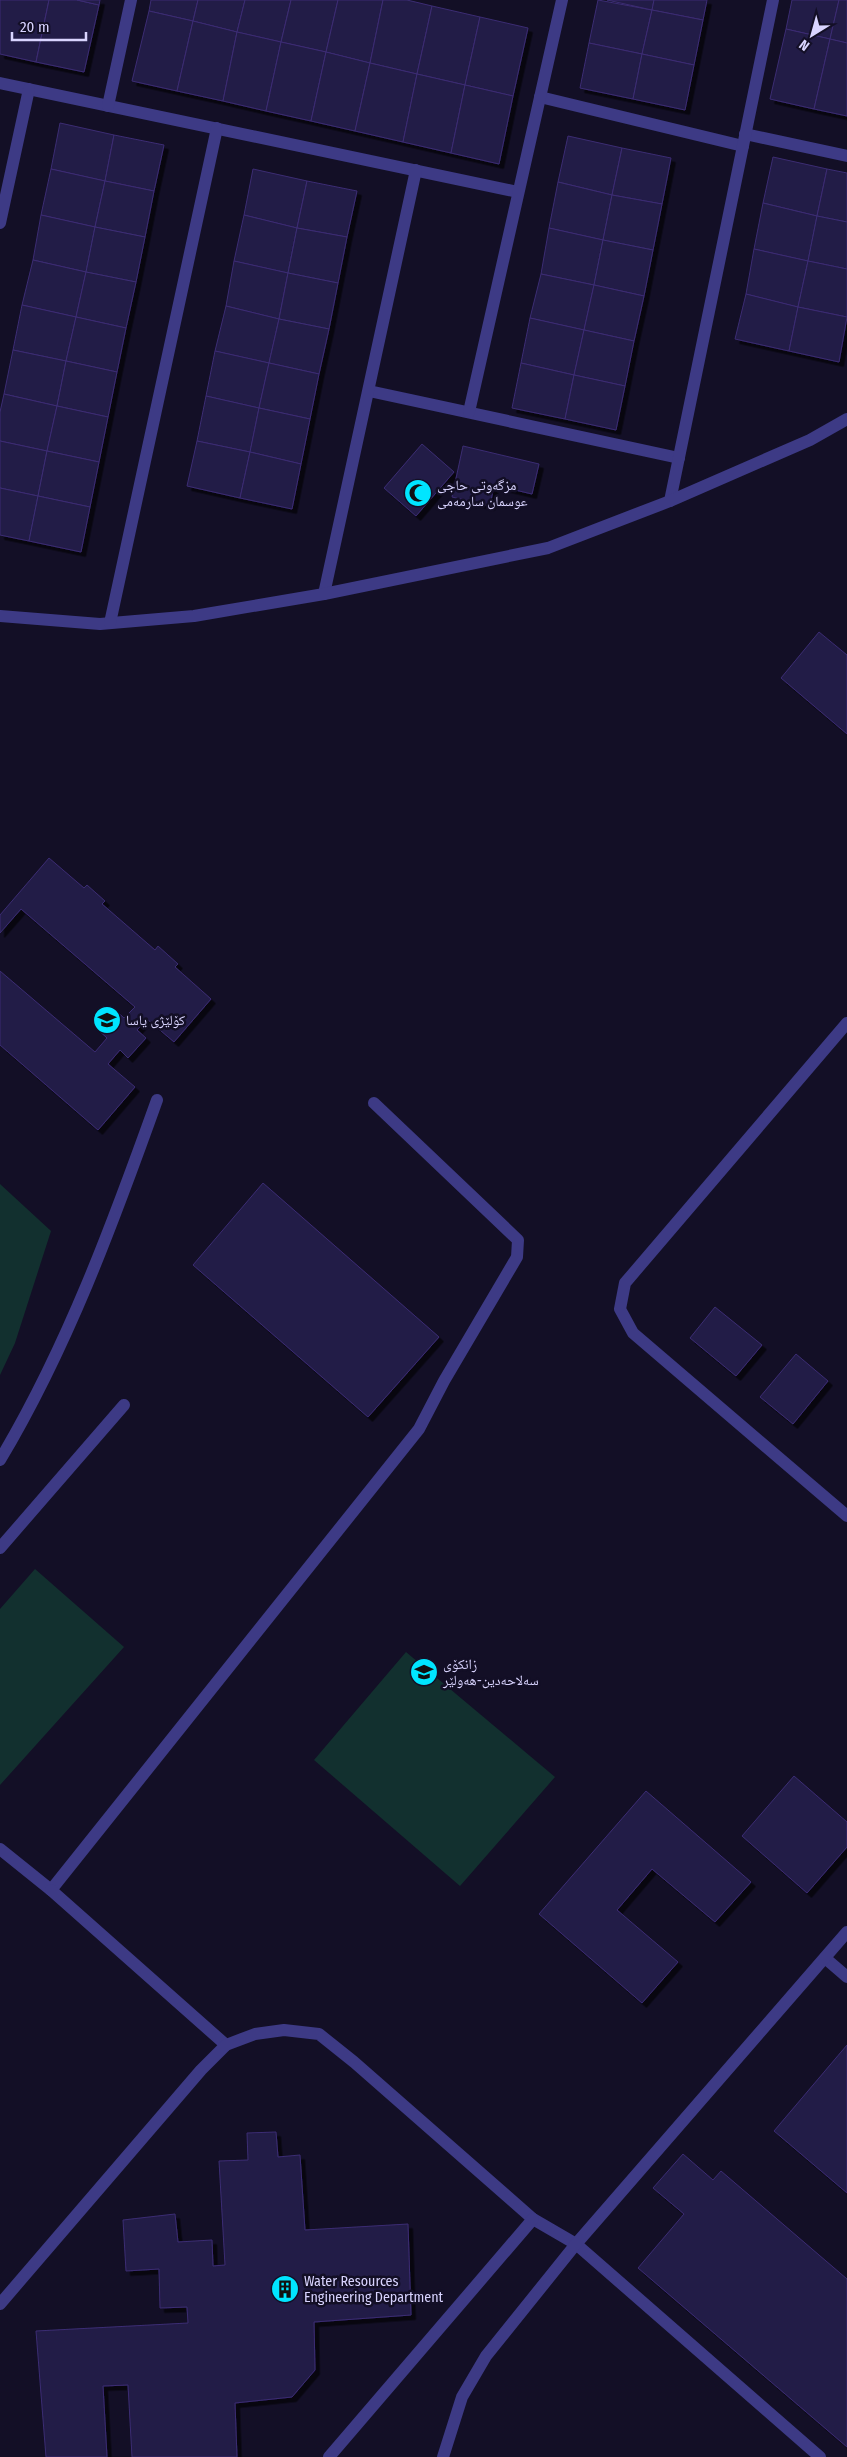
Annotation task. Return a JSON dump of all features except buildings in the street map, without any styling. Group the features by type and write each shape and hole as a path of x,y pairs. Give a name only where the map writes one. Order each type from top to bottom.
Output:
{"street":[{"path":"108,106 131,0"},
{"path":"670,501 773,0"},
{"path":"469,412 540,97 558,1"},
{"path":"0,83 518,192"},
{"path":"0,223 29,89"},
{"path":"540,97 744,140 847,156"},
{"path":"110,623 217,128"},
{"path":"324,594 416,170"},
{"path":"369,391 679,458"},
{"path":"0,616 110,623 194,616 324,594 548,548 670,501 810,440 847,419"},
{"path":"847,1023 625,1283 620,1308 633,1333 847,1516"},
{"path":"0,1460 29,1411 111,1228 157,1100"},
{"path":"51,1890 419,1429 444,1381 517,1257 518,1240 374,1103"},
{"path":"0,1548 124,1405"},
{"path":"0,1849 51,1890 226,2045"},
{"path":"443,2457 462,2397 486,2356 576,2244 847,1932"},
{"path":"825,1958 847,1977"},
{"path":"0,2304 202,2070 226,2045 255,2034 284,2030 319,2034 354,2062 533,2219 576,2244 820,2457"},
{"path":"329,2457 533,2219"}],"green space":[{"path":"0,1184 51,1231 15,1343 0,1375"},
{"path":"35,1569 124,1647 0,1785 0,1609"},
{"path":"406,1652 555,1777 460,1886 314,1760"}],"place":[{"name":"مزگەوتی حاجی عوسمان سارمەمی","path":"418,493"},
{"name":"کۆلێژی یاسا","path":"107,1020"},
{"name":"زانکۆی سەلاحەدین-هەولێر","path":"424,1672"},
{"name":"Water Resources Engineering Department","path":"285,2289"}]}
